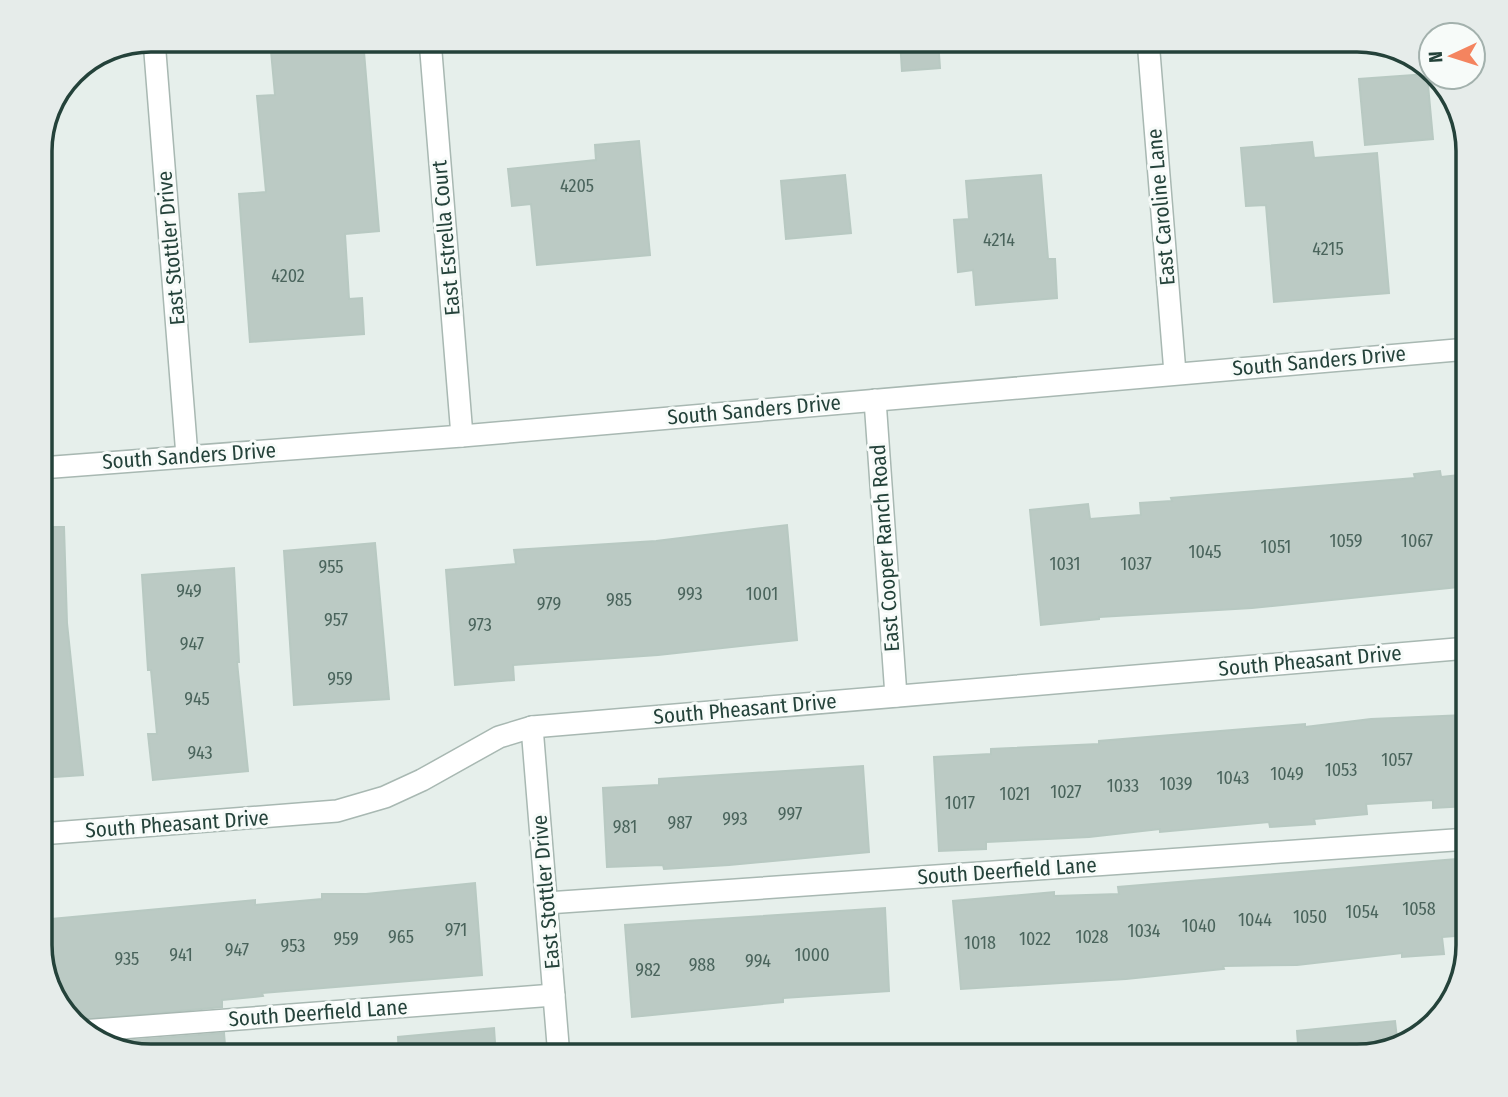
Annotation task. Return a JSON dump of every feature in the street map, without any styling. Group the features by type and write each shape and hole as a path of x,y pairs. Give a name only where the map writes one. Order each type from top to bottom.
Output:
{"street":[{"name":"East Stottler Drive","path":"156,52 187,456"},
{"name":"East Estrella Court","path":"431,52 462,436"},
{"name":"East Caroline Lane","path":"1149,52 1175,373"},
{"name":"South Sanders Drive","path":"53,467 462,436 1456,350"},
{"name":"East Cooper Ranch Road","path":"875,400 896,696"},
{"name":"South Pheasant Drive","path":"53,833 337,811 385,797 422,780 499,737 532,727 1456,649"},
{"name":"East Stottler Drive","path":"532,727 558,1044"},
{"name":"South Deerfield Lane","path":"547,903 1456,840"},
{"name":"South Deerfield Lane","path":"100,1030 554,995"}],"building":[{"path":"271,52 364,52 379,231 345,234 349,299 362,298 364,334 250,342 239,194 266,192 257,96 275,95"},
{"path":"901,52 939,52 940,68 902,71"},
{"path":"1417,75 1417,91 1429,91 1433,139 1365,145 1359,79"},
{"path":"639,141 650,255 537,265 531,204 512,206 508,169 596,160 595,145"},
{"path":"1312,142 1314,158 1377,153 1389,293 1274,302 1266,205 1246,206 1241,148"},
{"path":"845,175 851,233 786,239 781,181"},
{"path":"1041,175 1048,259 1055,259 1057,298 976,305 973,270 958,272 954,220 969,219 966,181"},
{"path":"1440,471 1441,477 1456,475 1456,587 1252,608 1099,617 1041,625 1030,510 1088,504 1090,519 1141,515 1140,503 1172,501 1171,498 1415,478 1414,474"},
{"path":"787,525 797,640 658,655 513,665 514,680 455,685 446,570 516,564 514,550 656,541"},
{"path":"53,527 64,527 67,623 83,775 53,777"},
{"path":"375,543 389,699 294,705 284,551"},
{"path":"234,568 237,662 248,771 153,780 148,734 157,734 151,670 148,670 142,575"},
{"path":"1456,715 1456,807 1433,808 1433,800 1366,804 1367,814 1314,819 1315,824 1270,827 1269,822 1160,832 1160,829 1089,837 986,842 986,849 939,851 934,757 991,754 991,749 1099,744 1099,741 1305,724 1305,727 1371,719"},
{"path":"863,766 869,852 664,869 663,865 607,867 603,788 659,785 659,779"},
{"path":"1456,859 1456,936 1442,937 1444,954 1402,957 1402,953 1297,965 1223,966 1224,969 1126,979 961,989 953,901 1054,892 1054,896 1119,894 1118,887"},
{"path":"475,883 482,975 262,993 263,996 222,1000 222,1007 86,1020 66,995 54,965 53,919 255,900 255,905 322,899 322,894 366,894"},
{"path":"885,908 889,991 783,998 783,1002 632,1017 625,925"},
{"path":"1395,1021 1397,1035 1376,1043 1298,1044 1297,1031"},
{"path":"494,1028 495,1044 398,1044 398,1037"},
{"path":"224,1033 225,1044 152,1044 125,1041"}]}
